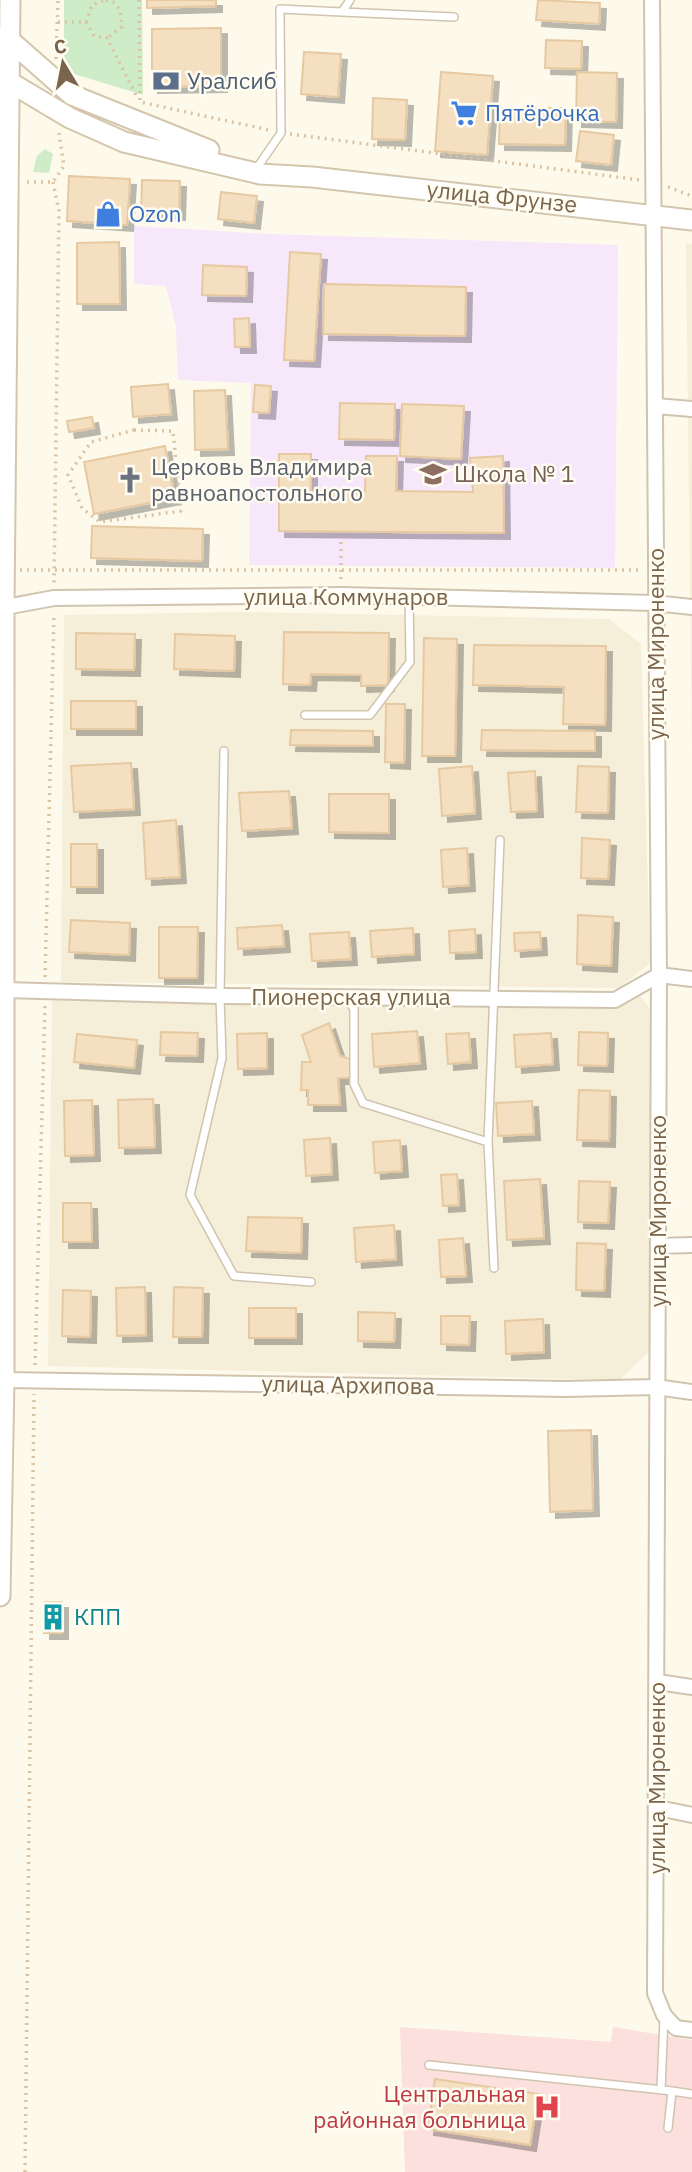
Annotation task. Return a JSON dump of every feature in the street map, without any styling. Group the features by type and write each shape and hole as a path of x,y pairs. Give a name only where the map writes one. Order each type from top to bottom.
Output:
{"main road":[{"path":"0,1596 4,1380 2,607 5,36 10,0"},
{"name":"улица Фрунзе","path":"5,36 72,95 187,143 259,165 312,177"},
{"name":"улица Фрунзе","path":"5,79 70,118 124,142 260,174 312,177 692,220"}],"street":[{"name":"улица Мироненко","path":"652,0 651,181 656,406 659,975 656,1387 658,1808 655,1993 664,2014"},
{"path":"656,406 692,409"},
{"name":"улица Коммунаров","path":"2,607 54,598 342,595 655,603 692,607"},
{"path":"659,975 692,979"},
{"name":"Пионерская улица","path":"4,990 220,996 344,995 615,1000 659,975"},
{"path":"657,1246 692,1245"},
{"name":"улица Архипова","path":"4,1380 565,1389 656,1387 692,1392"},
{"path":"658,1682 692,1687"},
{"path":"658,1808 692,1815"},
{"path":"664,2014 676,2028 692,2030"}],"lane":[{"path":"342,12 350,0"},
{"path":"259,165 281,133 280,9 454,17"},
{"path":"305,715 370,715 410,662 409,597"},
{"path":"224,751 220,996 222,1058 190,1195 234,1276 311,1282"},
{"path":"494,1268 488,1142 500,840"},
{"path":"344,995 354,1009 354,1084 363,1103 488,1142"},
{"path":"661,2090 664,2014"},
{"path":"429,2065 692,2094"},
{"path":"668,2129 672,2091"}],"path":[{"path":"106,0 115,4 122,19 122,27 107,38 94,36 86,22 92,5 106,0"},
{"path":"139,0 140,102"},
{"path":"58,22 86,22"},
{"path":"107,38 140,102"},
{"path":"128,98 281,133 651,181 692,196"},
{"path":"25,2172 34,1380 56,475 59,211 53,182"},
{"path":"134,430 173,431 181,511 100,522 82,508 68,475 91,442 134,430"},
{"path":"56,475 68,475"},
{"path":"341,542 342,595"},
{"path":"4,571 54,568 341,572 655,571"}],"shaded area":[{"name":"Школа № 1","path":"134,226 269,234 618,245 615,568 249,565 251,383 178,380 176,327 166,286 134,284"},
{"path":"686,243 692,244 692,760"},
{"path":"243,612 609,619 641,644 650,963 619,988 61,982 64,615"},
{"path":"640,996 653,1013 651,1350 619,1380 48,1366 52,1001 622,1005"},
{"name":"Центральная районная больница","path":"400,2027 611,2042 613,2027 692,2040 692,2172 405,2172"}],"green space":[{"path":"64,0 142,0 143,95 64,71"},
{"path":"45,149 53,154 49,173 33,172 37,156"}],"building":[{"path":"147,0 216,0 216,6 147,8"},
{"path":"538,0 600,3 599,24 536,20"},
{"path":"221,28 221,86 152,87 152,29"},
{"path":"546,40 582,41 581,69 545,68"},
{"path":"304,52 341,54 338,97 301,94"},
{"name":"Пятёрочка","path":"441,72 493,76 487,155 435,151"},
{"path":"577,72 617,73 616,122 576,121"},
{"path":"373,98 407,100 405,140 372,139"},
{"path":"500,108 566,108 565,145 499,144"},
{"path":"580,131 614,135 611,165 576,161"},
{"path":"69,176 130,179 127,225 67,221"},
{"path":"142,180 180,181 179,214 141,213"},
{"path":"221,192 257,196 254,223 218,219"},
{"path":"119,242 120,304 77,304 77,243"},
{"path":"290,252 321,254 314,361 284,360"},
{"path":"203,265 247,267 246,296 202,295"},
{"path":"324,284 466,287 465,336 323,334"},
{"path":"249,318 250,347 235,347 234,319"},
{"path":"168,384 171,414 133,417 131,387"},
{"path":"255,385 271,386 269,413 253,412"},
{"path":"225,390 228,449 195,450 194,391"},
{"path":"340,403 395,404 394,440 339,439"},
{"path":"402,404 464,406 461,459 400,456"},
{"path":"92,417 94,428 69,432 67,421"},
{"name":"Церковь Владимира равноапостольного","path":"165,446 175,498 94,514 84,462"},
{"path":"279,454 311,454 311,491 365,491 366,456 397,456 396,491 473,492 470,458 503,456 504,533 279,531"},
{"path":"92,526 203,529 202,561 91,558"},
{"path":"284,632 389,633 388,685 361,686 361,675 311,674 310,685 283,684"},
{"path":"76,633 135,634 134,670 76,669"},
{"path":"175,634 235,636 234,671 174,669"},
{"path":"424,638 457,639 455,756 422,756"},
{"path":"474,645 606,646 605,725 563,724 564,687 473,685"},
{"path":"71,701 136,701 136,729 71,729"},
{"path":"386,704 405,704 404,763 385,762"},
{"path":"291,730 373,731 373,746 290,745"},
{"path":"482,730 595,731 595,751 481,750"},
{"path":"131,763 134,809 74,812 71,766"},
{"path":"472,766 475,813 442,816 439,769"},
{"path":"578,766 609,767 608,813 576,812"},
{"path":"535,771 537,811 511,812 508,773"},
{"path":"289,791 292,828 242,831 239,793"},
{"path":"329,794 389,794 389,833 329,832"},
{"path":"176,820 180,877 146,879 143,823"},
{"path":"582,838 610,840 608,879 581,878"},
{"path":"71,844 97,844 97,887 71,887"},
{"path":"467,848 469,885 443,887 441,850"},
{"path":"578,915 613,917 611,966 577,964"},
{"path":"71,920 130,923 129,955 69,952"},
{"path":"282,925 284,946 238,949 237,928"},
{"path":"159,927 198,927 197,978 159,978"},
{"path":"413,928 414,954 372,957 370,931"},
{"path":"475,929 476,952 450,953 449,931"},
{"path":"349,932 351,959 312,961 310,934"},
{"path":"540,932 541,949 515,951 514,933"},
{"path":"329,1023 340,1056 350,1059 350,1078 338,1078 340,1105 308,1105 308,1090 301,1090 302,1062 311,1062 302,1035"},
{"path":"417,1031 420,1063 374,1067 372,1034"},
{"path":"161,1032 198,1033 197,1056 160,1055"},
{"path":"579,1032 608,1033 607,1066 578,1065"},
{"path":"267,1033 267,1068 238,1069 237,1034"},
{"path":"469,1033 471,1062 448,1064 446,1034"},
{"path":"551,1033 553,1064 516,1067 514,1035"},
{"path":"77,1034 137,1040 134,1068 74,1062"},
{"path":"579,1090 610,1091 609,1141 577,1140"},
{"path":"153,1099 155,1147 119,1148 118,1100"},
{"path":"92,1100 94,1155 65,1156 64,1101"},
{"path":"532,1101 534,1134 498,1136 496,1103"},
{"path":"330,1138 332,1174 306,1176 304,1140"},
{"path":"400,1140 402,1171 375,1173 373,1142"},
{"path":"457,1174 459,1205 443,1206 441,1175"},
{"path":"540,1179 544,1238 507,1240 504,1181"},
{"path":"579,1181 610,1182 608,1223 578,1222"},
{"path":"63,1203 91,1203 92,1242 63,1242"},
{"path":"248,1217 302,1218 301,1253 246,1251"},
{"path":"394,1225 396,1259 356,1262 354,1228"},
{"path":"463,1238 466,1276 441,1277 439,1240"},
{"path":"577,1243 606,1244 604,1291 576,1290"},
{"path":"145,1287 146,1335 117,1336 116,1288"},
{"path":"174,1287 203,1288 202,1337 173,1337"},
{"path":"63,1290 91,1291 90,1337 62,1336"},
{"path":"249,1308 296,1308 296,1338 249,1338"},
{"path":"358,1312 395,1313 394,1342 358,1341"},
{"path":"441,1316 470,1316 469,1345 441,1344"},
{"path":"543,1319 544,1352 506,1354 505,1321"},
{"path":"591,1430 593,1510 550,1512 548,1431"},
{"name":"КПП","path":"45,1602 62,1602 62,1633 44,1633"},
{"path":"435,2079 538,2094 530,2145 428,2129"}],"place":[{"name":"Уралсиб","path":"166,81"},
{"name":"Пятёрочка","path":"464,113"},
{"name":"Ozon","path":"108,214"},
{"name":"Школа № 1","path":"433,474"},
{"name":"Церковь Владимира равноапостольного","path":"130,480"},
{"name":"КПП","path":"53,1617"},
{"name":"Центральная районная больница","path":"547,2107"}]}
